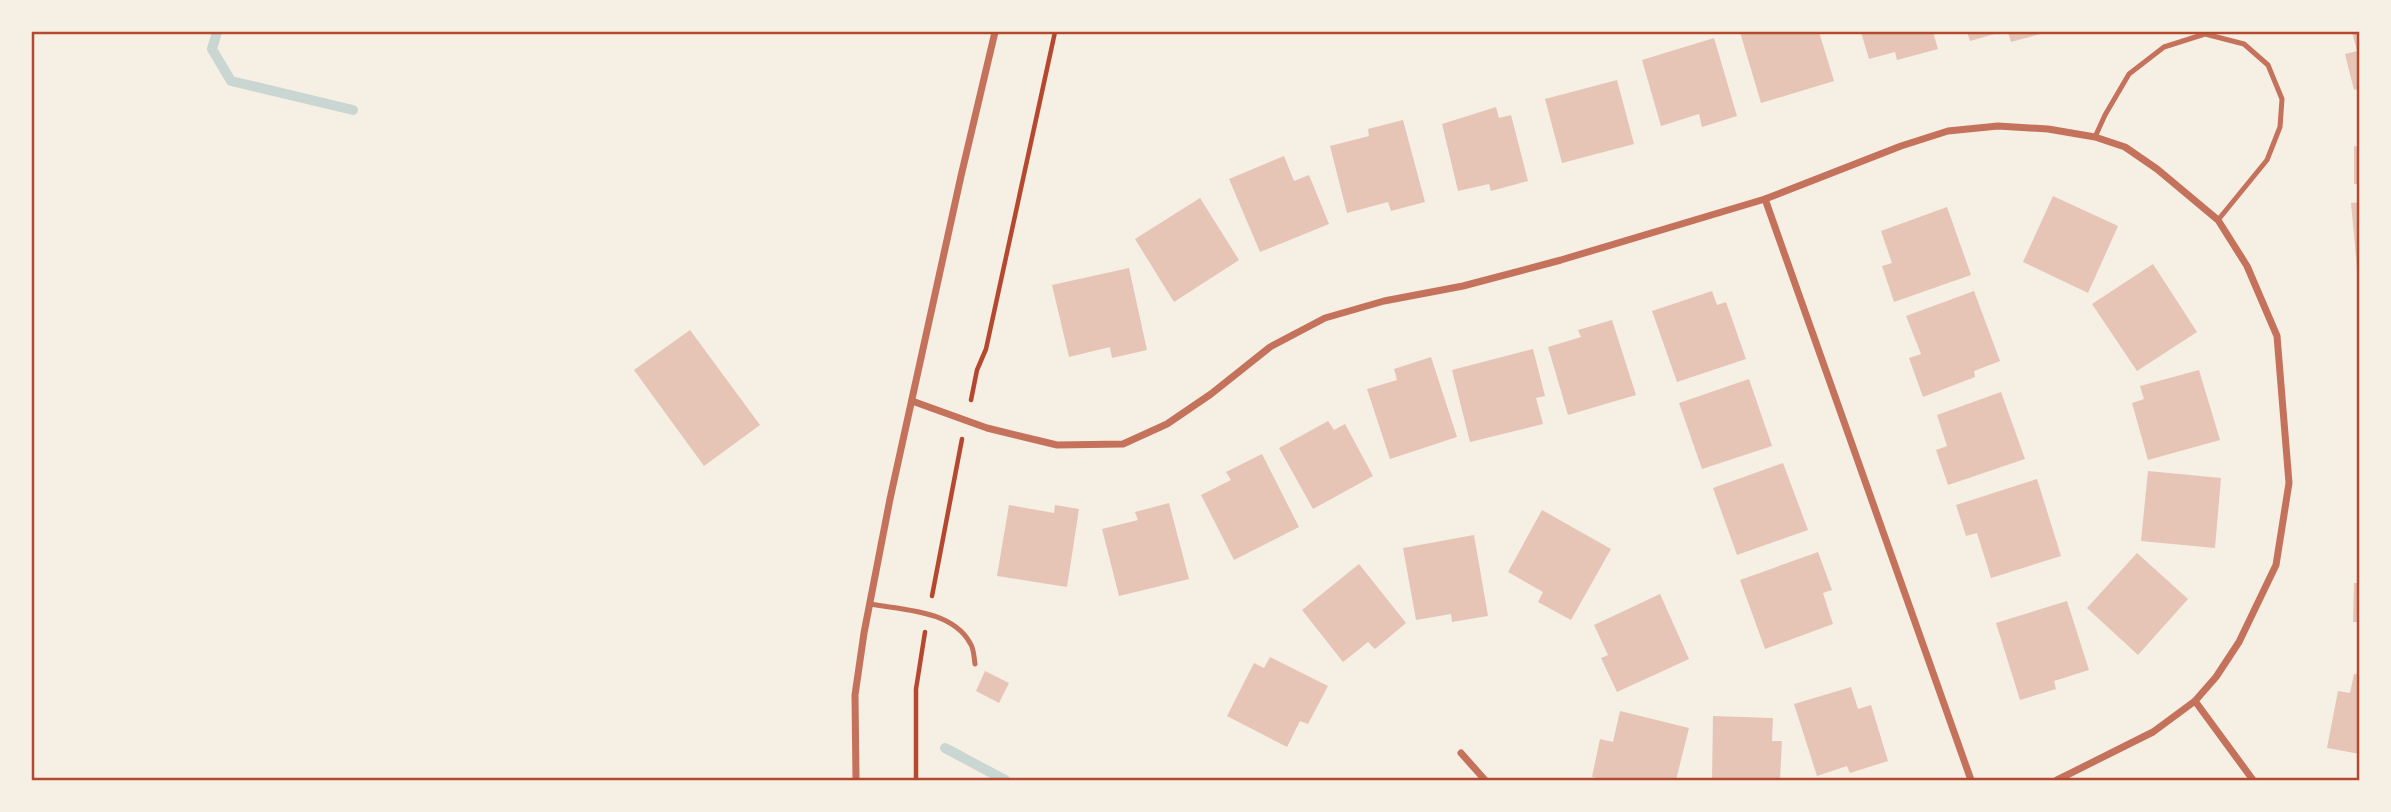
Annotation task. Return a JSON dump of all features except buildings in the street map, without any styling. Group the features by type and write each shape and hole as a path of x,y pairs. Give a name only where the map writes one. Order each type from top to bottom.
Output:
{"street":[{"path":"856,780 855,695 870,604 912,401 995,32"},
{"path":"912,401 987,428 1058,445 1123,444 1167,424 1211,394 1270,347 1325,318 1384,301 1463,286 1561,260 1765,199 1901,146 1948,131 1998,126 2048,129 2095,137 2125,147 2179,186 2218,220 2247,266 2277,336 2289,483 2276,565 2239,642 2216,677 2195,701 2153,732 2057,780"},
{"path":"1765,199 1971,780"},
{"path":"2195,701 2253,780"},
{"path":"1461,753 1485,780"}],"lane":[{"path":"2095,137 2129,74 2164,47 2205,34 2244,44 2268,65 2282,99 2280,127 2267,160 2218,220"},
{"path":"870,604 940,617 956,627 971,643 975,664"}],"path":[{"path":"977,370 986,349 1055,32"}],"waterway":[{"path":"217,32 212,49 231,81 353,110"},
{"path":"945,748 1005,780"}]}
